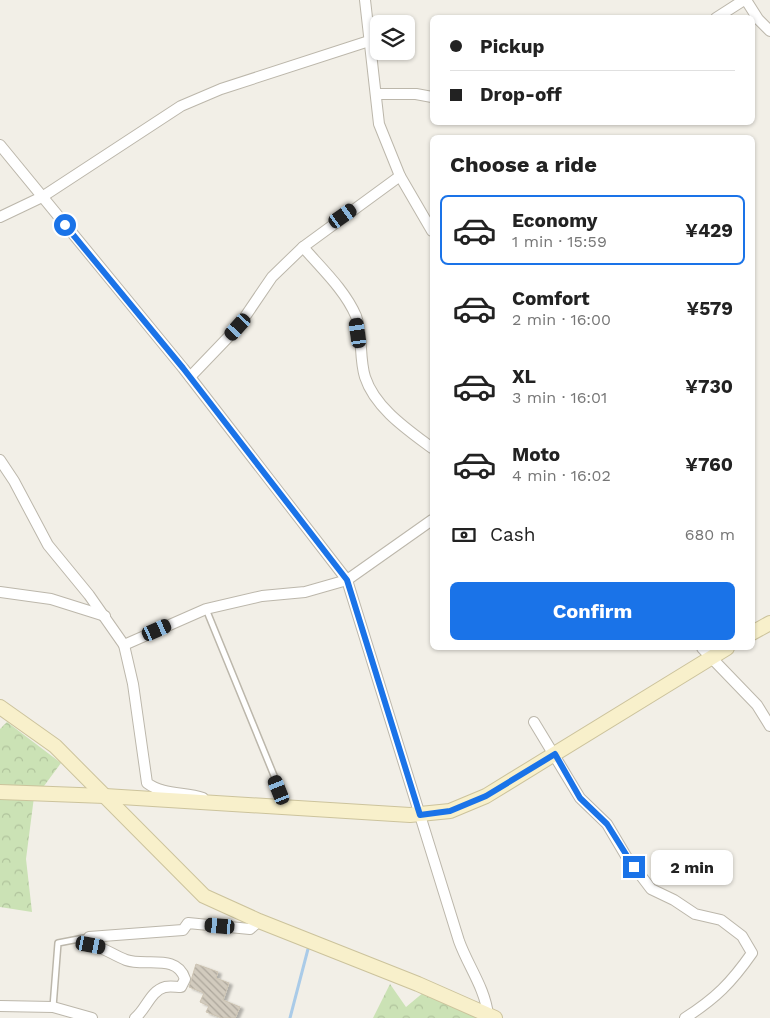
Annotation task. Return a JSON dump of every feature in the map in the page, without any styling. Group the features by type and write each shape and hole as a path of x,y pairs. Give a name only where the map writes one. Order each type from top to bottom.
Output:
{"street":[{"path":"365,0 368,41 379,124 400,176 430,228"},
{"path":"721,15 745,0 755,15"},
{"path":"755,15 770,32"},
{"path":"0,217 42,197 181,106 221,89 368,41"},
{"path":"376,94 416,94 430,97"},
{"path":"0,145 190,377 347,580 466,962 486,998 492,1017"},
{"path":"190,377 238,327 272,276 303,246 400,176"},
{"path":"303,246 339,289 354,312 365,376 372,392 385,409 430,446"},
{"path":"0,460 14,481 48,545 105,616 124,645 133,684 147,783 157,790 187,793 218,804"},
{"path":"124,645 206,609 262,596 305,592 347,580 430,521"},
{"path":"0,592 52,599 105,616"},
{"path":"755,631 770,623"},
{"path":"0,792 105,796 420,815 450,811 486,796 555,754 707,652 757,704 770,726"},
{"path":"757,704 770,706"},
{"path":"0,707 55,746 204,896 259,922 418,984 492,1017"},
{"path":"534,722 580,798 607,824 626,856 651,889 674,900 695,914 721,920 742,936 752,953 738,975 713,1000 685,1018"},
{"path":"135,1018 155,993 165,987 181,987 185,978 183,971 172,964 128,961 105,948 91,945 89,937 183,930 188,923 250,929 259,922"},
{"path":"0,1006 53,1007 92,1018"}],"lane":[{"path":"206,609 287,808"},
{"path":"53,1007 58,942 89,937"}],"green space":[{"path":"7,722 61,763 44,786 34,789 0,788 0,729"},
{"path":"0,797 34,797 26,859 32,912 0,907"},
{"path":"390,984 406,1007 424,992 483,1018 373,1018"}],"building":[{"path":"196,964 218,972 216,978 229,983 223,1000 240,1007 235,1018 222,1018 206,1012 209,1006 200,1002 204,993 189,987"}],"waterway":[{"path":"290,1018 308,949"}],"route":[{"path":"65,225 183,368 347,580 420,815 450,811 486,796 555,754 580,798 607,824 634,867"}]}
